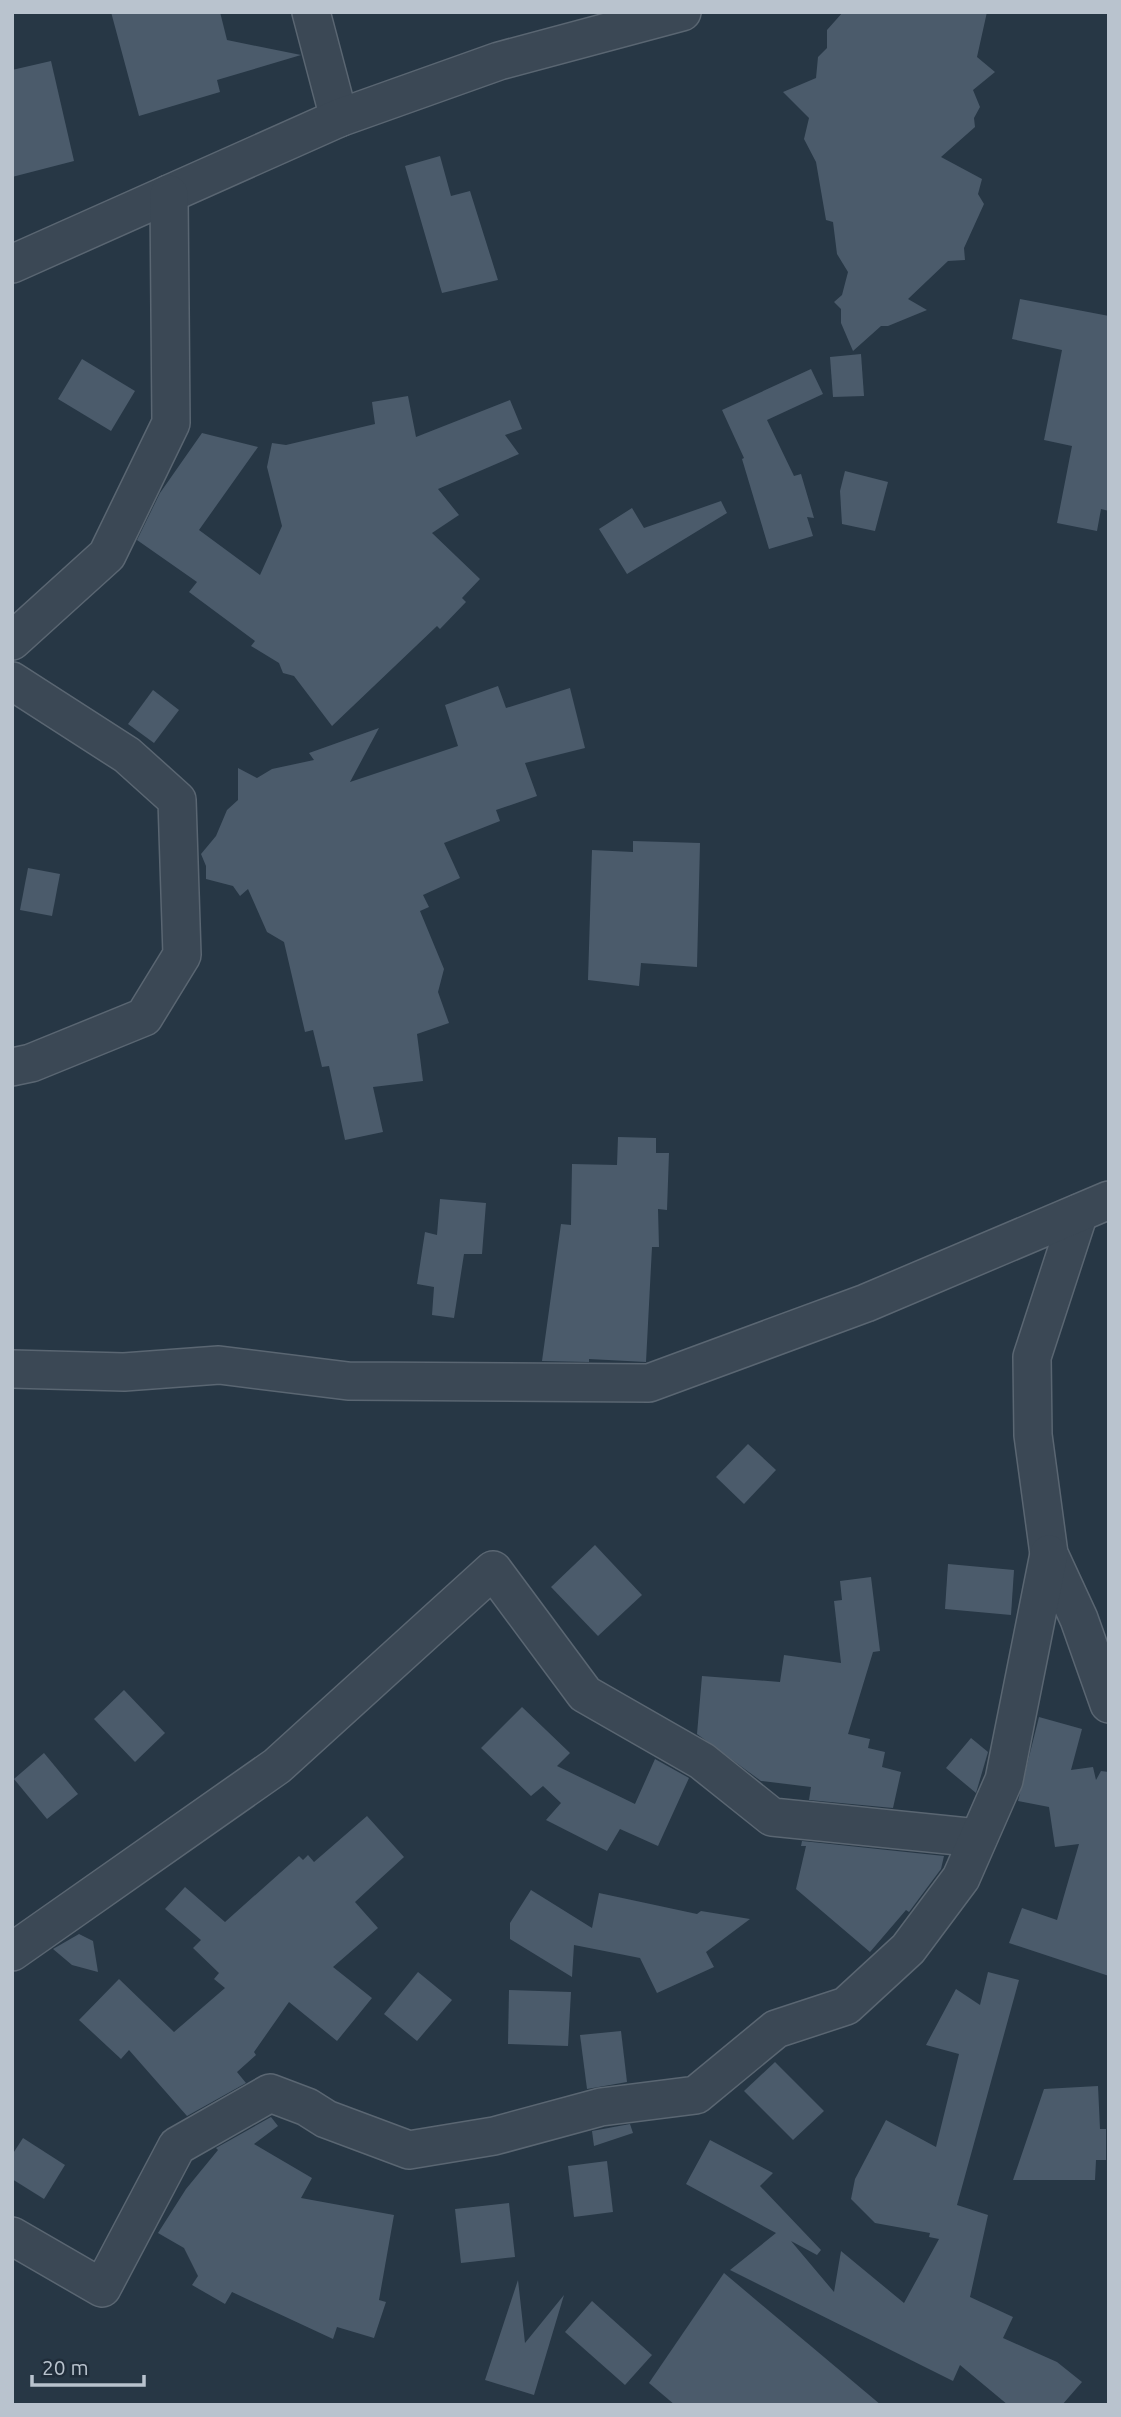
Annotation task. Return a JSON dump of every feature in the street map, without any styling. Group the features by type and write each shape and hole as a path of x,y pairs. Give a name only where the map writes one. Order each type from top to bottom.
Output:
{"street":[{"path":"311,12 339,118"},
{"path":"12,264 339,118 499,61 682,12"},
{"path":"12,640 107,555 171,423 169,194"},
{"path":"12,681 127,755 177,800 182,866 182,954 144,1017 31,1063 12,1067"},
{"path":"12,1369 124,1372 219,1365 348,1381 649,1383 866,1303 1094,1206"},
{"path":"1094,1206 1032,1357 1033,1435 1049,1554 1079,1619 1109,1703"},
{"path":"12,2236 102,2288 177,2146 270,2093 307,2107 326,2119 408,2150 494,2136 601,2107 696,2095 776,2029 846,2007 908,1949 961,1878 1004,1780 1049,1554"},
{"path":"12,1952 278,1766 493,1570 585,1694 702,1761 772,1816 978,1838"}],"building":[{"path":"111,12 220,12 227,40 301,55 217,80 220,92 139,116"},
{"path":"843,12 987,12 977,57 995,72 973,90 980,107 974,118 975,127 941,157 982,179 978,194 984,204 964,248 965,260 948,261 908,299 927,310 888,326 881,326 853,351 841,323 841,309 834,302 842,295 848,272 837,254 833,222 826,220 816,162 804,139 809,118 783,92 816,78 818,57 827,48 827,30"},
{"path":"51,61 74,161 12,177 12,70"},
{"path":"440,156 451,196 470,191 498,280 442,293 405,166"},
{"path":"1020,299 1109,316 1109,511 1101,509 1097,531 1057,523 1072,446 1044,440 1062,350 1012,339"},
{"path":"861,354 864,396 833,397 830,357"},
{"path":"82,359 135,391 111,431 58,399"},
{"path":"811,369 823,394 767,420 794,476 801,474 814,518 807,517 813,536 769,549 742,459 744,458 722,410"},
{"path":"408,396 416,437 510,400 522,429 505,435 519,454 438,489 459,515 432,533 480,579 462,598 466,602 440,629 437,626 332,726 294,676 283,673 279,663 251,646 255,641 189,592 197,582 137,540 160,493 202,433 258,447 199,530 260,575 282,526 267,467 272,443 286,445 375,424 372,402"},
{"path":"845,471 888,482 875,531 842,524 840,491"},
{"path":"721,501 727,513 627,574 599,529 632,508 644,528"},
{"path":"498,686 506,708 570,688 585,748 525,763 537,796 496,810 500,821 444,843 460,878 423,895 429,907 420,911 444,969 438,992 449,1023 417,1034 423,1081 373,1087 383,1132 345,1140 329,1066 322,1067 313,1030 305,1032 284,942 267,932 248,889 240,896 233,886 206,879 206,866 201,854 216,836 227,810 238,800 238,768 257,778 272,769 314,760 309,753 379,728 350,782 458,746 445,705"},
{"path":"153,690 179,710 154,743 128,724"},
{"path":"633,841 700,843 697,967 641,963 639,986 588,980 592,850 633,852"},
{"path":"28,868 60,874 52,916 20,910"},
{"path":"618,1137 656,1138 656,1153 669,1153 667,1210 658,1209 659,1247 652,1247 646,1362 589,1359 589,1362 542,1361 561,1224 571,1225 572,1164 617,1165"},
{"path":"440,1199 486,1203 482,1254 464,1254 454,1318 432,1315 434,1287 417,1284 425,1232 437,1235"},
{"path":"748,1444 776,1470 744,1504 716,1477"},
{"path":"595,1545 642,1595 598,1636 551,1587"},
{"path":"948,1564 1014,1570 1011,1615 945,1609"},
{"path":"871,1577 880,1651 873,1652 848,1734 870,1739 868,1748 885,1752 882,1767 901,1772 893,1808 809,1800 811,1787 761,1781 697,1734 702,1676 780,1682 784,1655 841,1663 834,1601 842,1600 840,1581"},
{"path":"124,1690 165,1733 135,1762 94,1719"},
{"path":"522,1707 570,1753 557,1766 635,1804 655,1759 689,1778 658,1846 620,1829 607,1851 546,1820 561,1803 543,1786 531,1796 481,1748"},
{"path":"1039,1717 1082,1729 1071,1770 1093,1767 1096,1780 1101,1771 1109,1772 1109,1976 1009,1943 1022,1908 1057,1920 1079,1844 1055,1847 1049,1807 1018,1801"},
{"path":"971,1738 988,1752 976,1793 946,1768"},
{"path":"44,1753 78,1794 47,1819 14,1779"},
{"path":"367,1816 404,1857 355,1902 378,1928 333,1967 372,1998 337,2041 289,2002 254,2052 256,2055 237,2072 246,2083 187,2116 129,2050 121,2059 79,2020 119,1979 174,2032 225,1988 214,1979 219,1973 193,1948 201,1940 165,1909 185,1887 225,1922 299,1856 303,1860 308,1855 314,1862"},
{"path":"802,1841 944,1856 941,1869 909,1912 906,1910 870,1952 796,1889 806,1846 801,1846"},
{"path":"531,1890 592,1928 599,1893 697,1914 701,1911 750,1919 706,1952 714,1967 657,1993 640,1958 574,1945 572,1977 510,1939 510,1923"},
{"path":"79,1934 93,1941 98,1972 72,1965 53,1949"},
{"path":"418,1972 452,2000 417,2041 384,2014"},
{"path":"988,1972 1019,1980 957,2205 988,2215 970,2297 1013,2317 1003,2338 1057,2362 1082,2382 1062,2405 1008,2405 960,2365 953,2381 730,2270 776,2233 686,2184 710,2140 773,2173 760,2186 821,2250 817,2255 791,2241 834,2292 841,2251 904,2303 939,2239 929,2237 930,2233 875,2223 851,2199 855,2179 886,2120 936,2147 959,2054 926,2045 956,1989 980,2005"},
{"path":"509,1990 571,1992 568,2046 508,2044"},
{"path":"621,2031 627,2082 587,2089 580,2035"},
{"path":"775,2062 824,2111 793,2140 744,2091"},
{"path":"1098,2086 1100,2129 1106,2129 1106,2160 1096,2160 1095,2180 1013,2180 1044,2089"},
{"path":"271,2117 278,2126 254,2144 312,2178 301,2198 394,2215 379,2300 386,2302 374,2338 337,2327 333,2339 232,2292 225,2304 192,2285 198,2276 184,2248 158,2233 186,2189 218,2150 216,2148"},
{"path":"630,2124 633,2133 594,2146 592,2131"},
{"path":"23,2138 65,2165 44,2199 12,2179 12,2155"},
{"path":"607,2161 613,2212 574,2217 568,2166"},
{"path":"509,2203 515,2257 461,2263 455,2209"},
{"path":"724,2273 881,2405 675,2405 649,2383"},
{"path":"518,2280 525,2343 564,2295 534,2395 485,2380"},
{"path":"592,2301 652,2355 625,2385 565,2332"}]}
